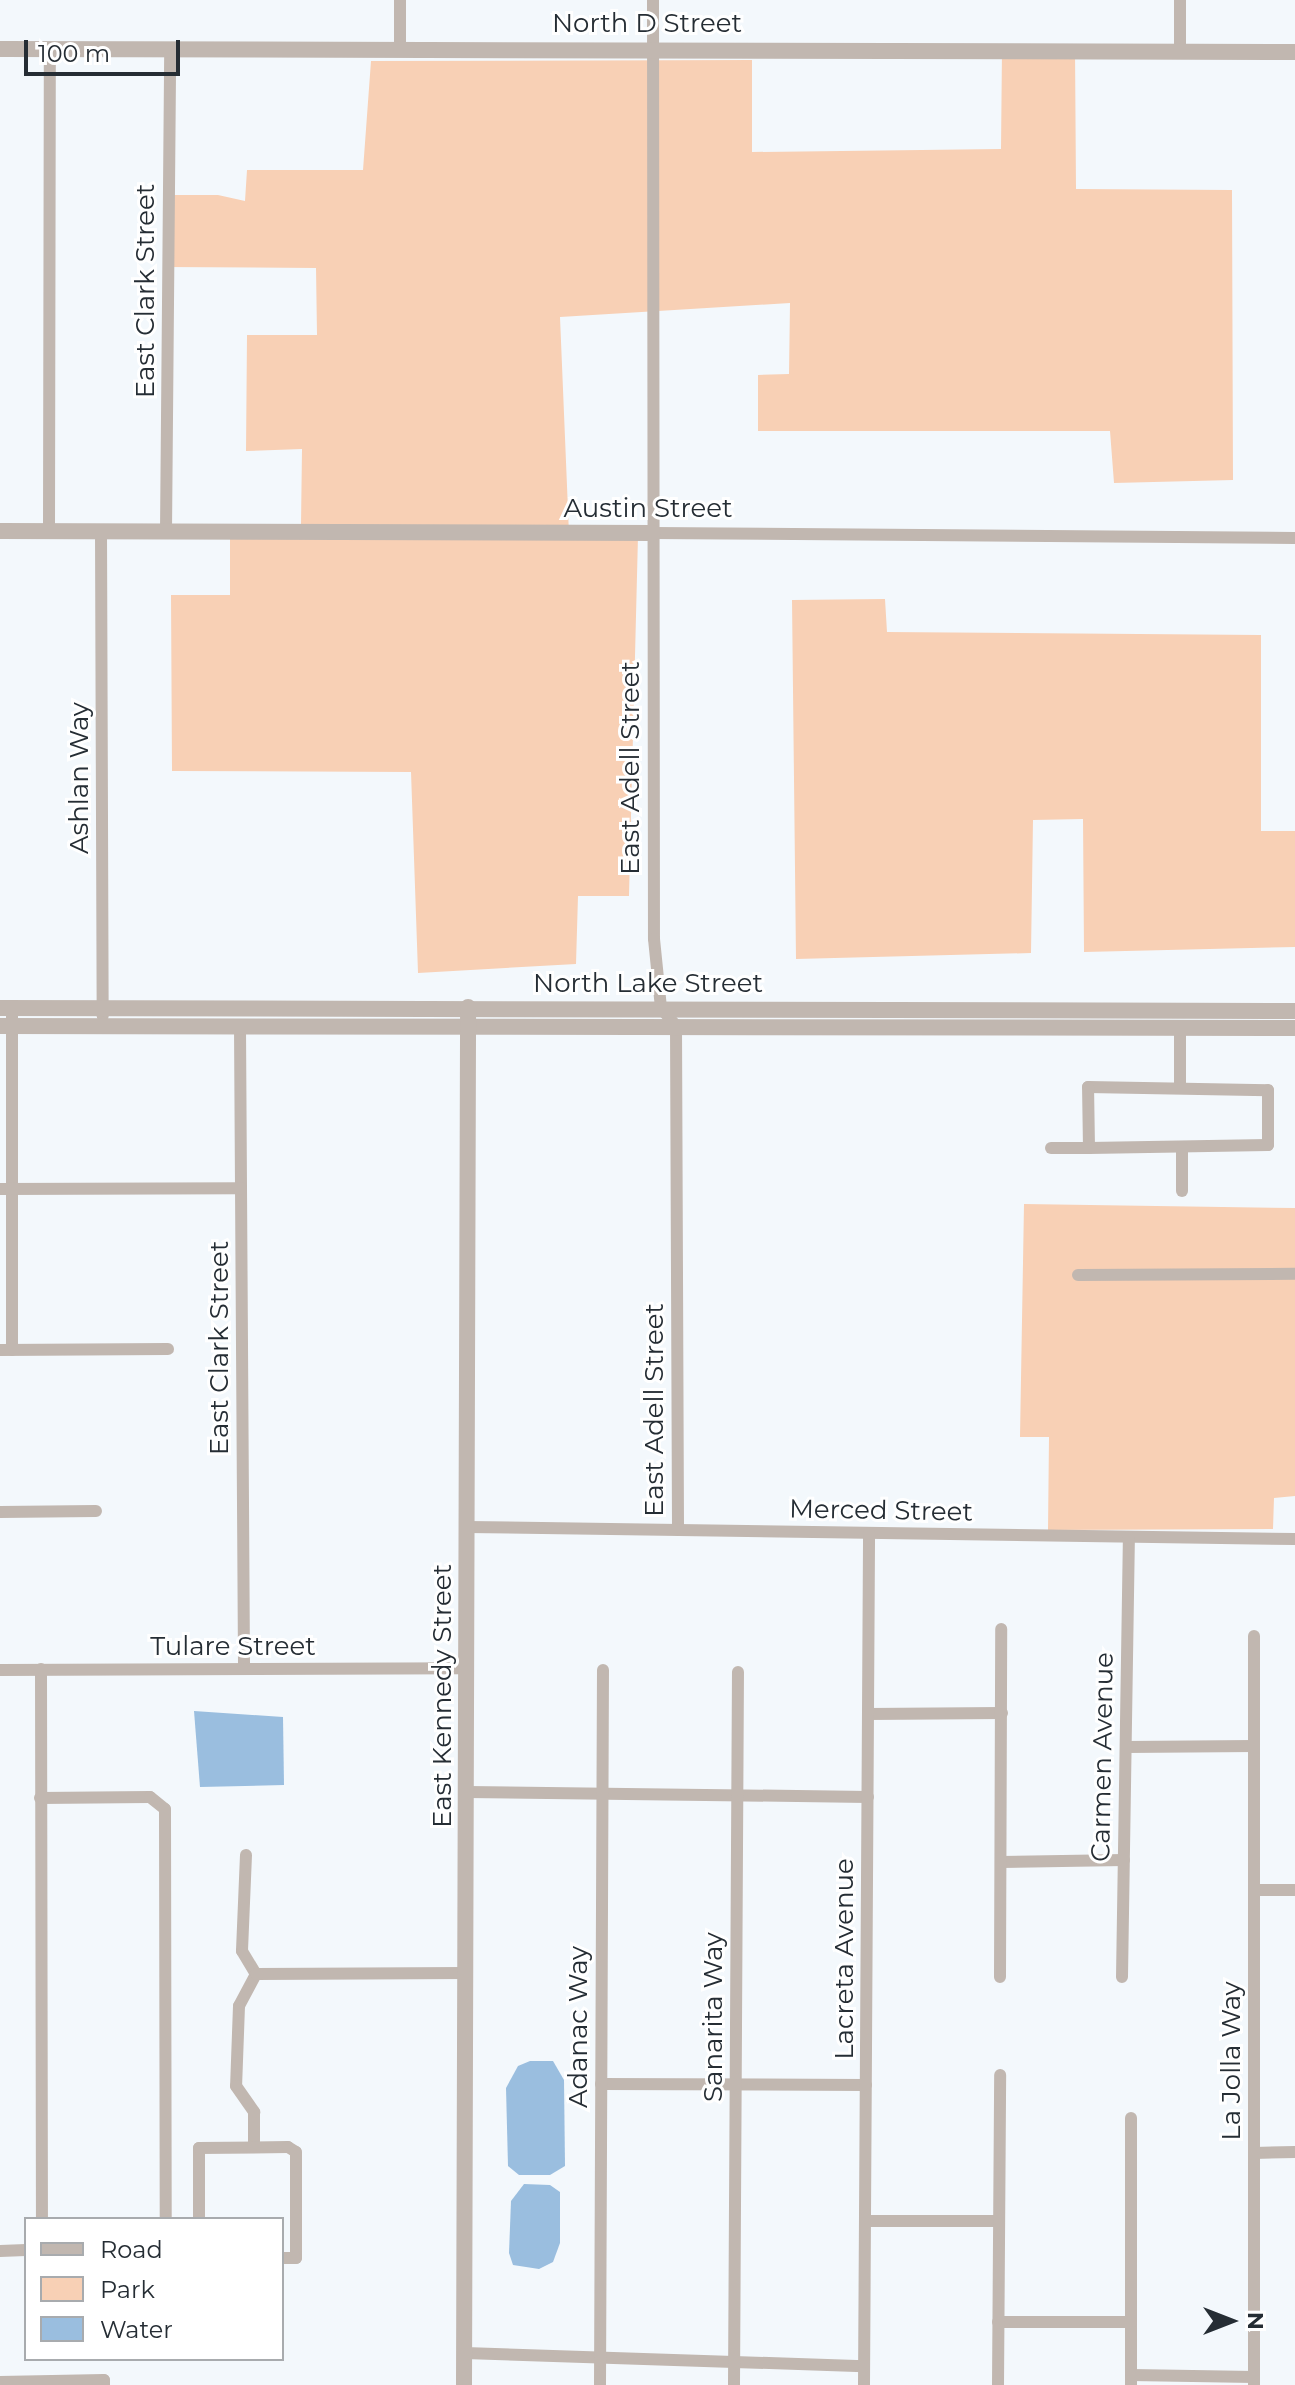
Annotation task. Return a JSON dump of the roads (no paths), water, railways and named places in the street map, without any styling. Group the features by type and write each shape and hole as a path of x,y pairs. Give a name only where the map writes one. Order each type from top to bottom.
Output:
{"street":[{"path":"400,0 400,50"},
{"name":"East Adell Street","path":"653,0 654,939 661,1008"},
{"path":"1180,0 1180,51"},
{"name":"North D Street","path":"0,49 653,47 1295,52"},
{"path":"49,531 50,50"},
{"name":"East Clark Street","path":"166,532 170,50"},
{"name":"Austin Street","path":"0,531 1295,538"},
{"name":"Ashlan Way","path":"101,532 103,1024"},
{"name":"East Kennedy Street","path":"464,2385 468,1007"},
{"path":"6,1008 6,1350 168,1349"},
{"name":"North Lake Street","path":"6,1008 1179,1008 1295,1011"},
{"path":"661,1008 676,1026"},
{"path":"830,1008 849,1026"},
{"path":"1179,1008 1180,1088"},
{"name":"North Lake Street","path":"6,1026 469,1024 1295,1028"},
{"name":"East Adell Street","path":"676,1026 678,1530"},
{"name":"East Clark Street","path":"240,1027 244,1669"},
{"path":"1051,1148 1089,1148 1182,1147 1268,1145 1268,1090 1088,1087 1089,1148"},
{"path":"1182,1147 1182,1191"},
{"path":"6,1189 241,1188"},
{"path":"1078,1275 1295,1274"},
{"path":"0,1512 96,1511"},
{"name":"Merced Street","path":"467,1527 1295,1539"},
{"name":"Lacreta Avenue","path":"864,2385 869,1533"},
{"name":"Carmen Avenue","path":"1122,1977 1129,1537"},
{"path":"1000,1977 1001,1629"},
{"name":"La Jolla Way","path":"1254,1636 1254,2381"},
{"name":"Tulare Street","path":"0,1670 466,1668"},
{"path":"41,1669 42,2217"},
{"name":"Adanac Way","path":"600,2385 603,1670"},
{"name":"Sanarita Way","path":"734,2385 738,1672"},
{"path":"868,1714 1002,1713"},
{"path":"1126,1747 1254,1746"},
{"path":"467,1792 868,1797"},
{"path":"40,1798 159,1800 165,1809 166,2217"},
{"path":"246,1855 242,1951 256,1974"},
{"path":"1001,1862 1124,1860"},
{"path":"1254,1890 1295,1890"},
{"path":"256,1974 466,1973"},
{"path":"254,2145 254,2112 236,2086 239,2006 256,1974"},
{"path":"998,2385 1000,2075"},
{"path":"601,2084 866,2085"},
{"path":"1131,2118 1131,2380 1254,2381"},
{"path":"199,2217 199,2148 288,2147 296,2152 296,2258 284,2258"},
{"path":"1254,2153 1295,2152"},
{"path":"865,2221 999,2221"},
{"path":"0,2251 24,2250"},
{"path":"998,2322 1131,2322"},
{"path":"465,2353 864,2366"},
{"path":"0,2382 104,2382"}],"water":[{"path":"194,1711 283,1717 284,1785 200,1787"},
{"path":"530,2061 553,2061 564,2080 565,2166 550,2175 519,2175 508,2166 506,2088 518,2066"},
{"path":"524,2184 550,2185 560,2192 560,2243 553,2262 539,2269 513,2265 509,2253 511,2201"}]}
